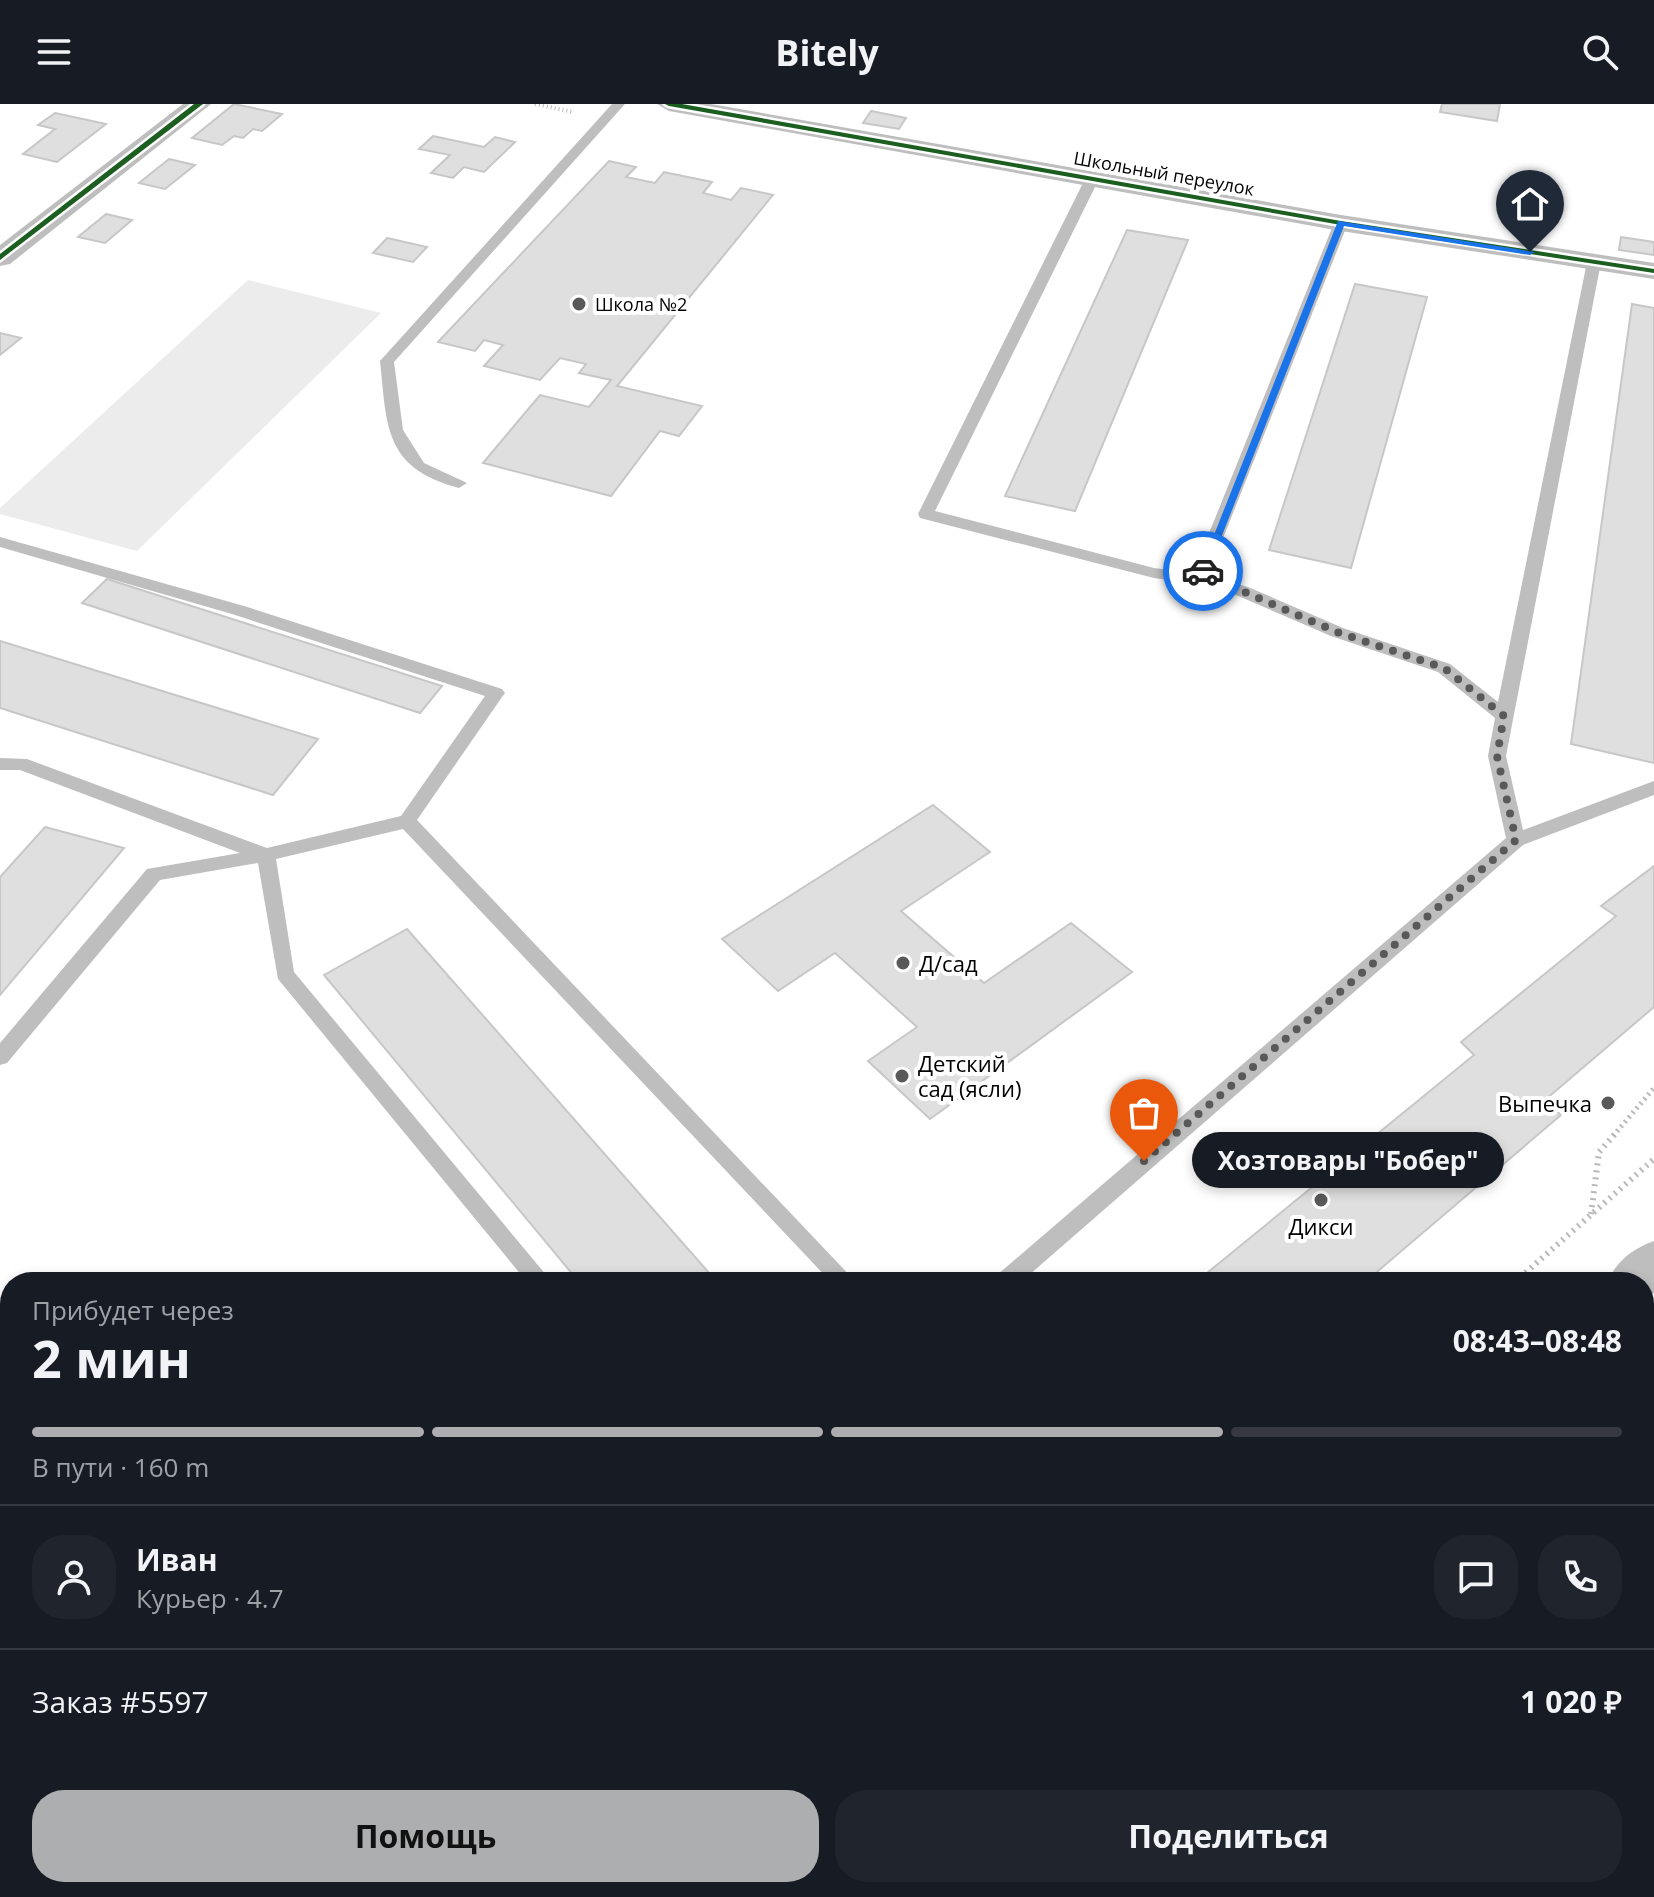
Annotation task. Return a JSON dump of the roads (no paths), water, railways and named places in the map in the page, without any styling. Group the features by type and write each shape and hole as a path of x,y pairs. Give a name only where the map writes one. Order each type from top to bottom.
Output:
{"street":[{"path":"0,258 199,104"},
{"name":"Школьный переулок","path":"669,104 1341,223 1654,271"}],"lane":[{"path":"459,483 418,466 395,430 387,361 619,104"},
{"path":"1092,179 926,514 1154,573 1199,579 1242,591 1337,632 1444,668 1504,716"},
{"path":"1199,579 1341,223"},
{"path":"1516,840 1497,756 1594,262"},
{"path":"0,542 238,610 496,693 407,821 266,855 154,874 0,1057"},
{"path":"0,764 21,764 266,855"},
{"path":"0,780 21,764"},
{"path":"1017,1272 1516,840 1654,788"},
{"path":"407,821 835,1272"},
{"path":"266,855 285,974 533,1272"}],"place":[{"name":"Школа №2","path":"579,304"},
{"name":"Д/сад","path":"903,963"},
{"name":"Детский сад (ясли)","path":"902,1076"},
{"name":"Выпечка","path":"1608,1103"},
{"name":"Хозтовары \"Бобер\"","path":"1144,1161"},
{"name":"Дикси","path":"1321,1200"}]}
